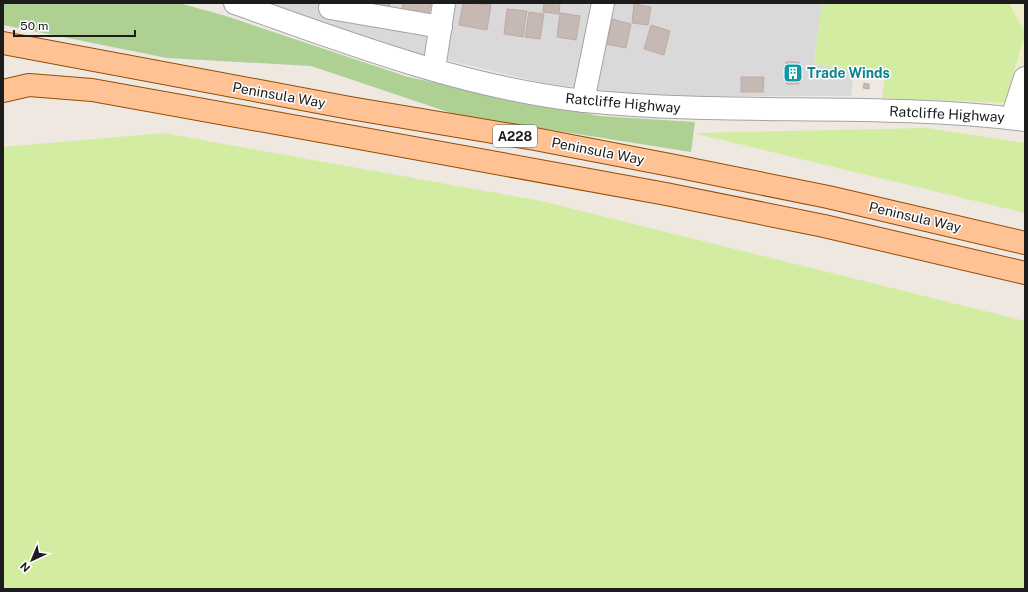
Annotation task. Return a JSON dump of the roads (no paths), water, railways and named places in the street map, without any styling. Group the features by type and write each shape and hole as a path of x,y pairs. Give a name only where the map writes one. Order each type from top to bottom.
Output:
{"main road":[{"name":"Peninsula Way","path":"3,43 670,165 828,197 1025,243"},
{"name":"Peninsula Way","path":"3,91 29,85 92,90 666,194 802,221 1025,273"}],"street":[{"name":"Ratcliffe Highway","path":"235,3 434,69 514,89 583,101 684,108 914,111 1018,119"},
{"path":"434,69 444,3"},
{"path":"583,101 603,3"},
{"path":"330,8 440,27"},
{"path":"1018,119 1025,78"}],"place":[{"name":"Trade Winds","path":"793,73"}]}
